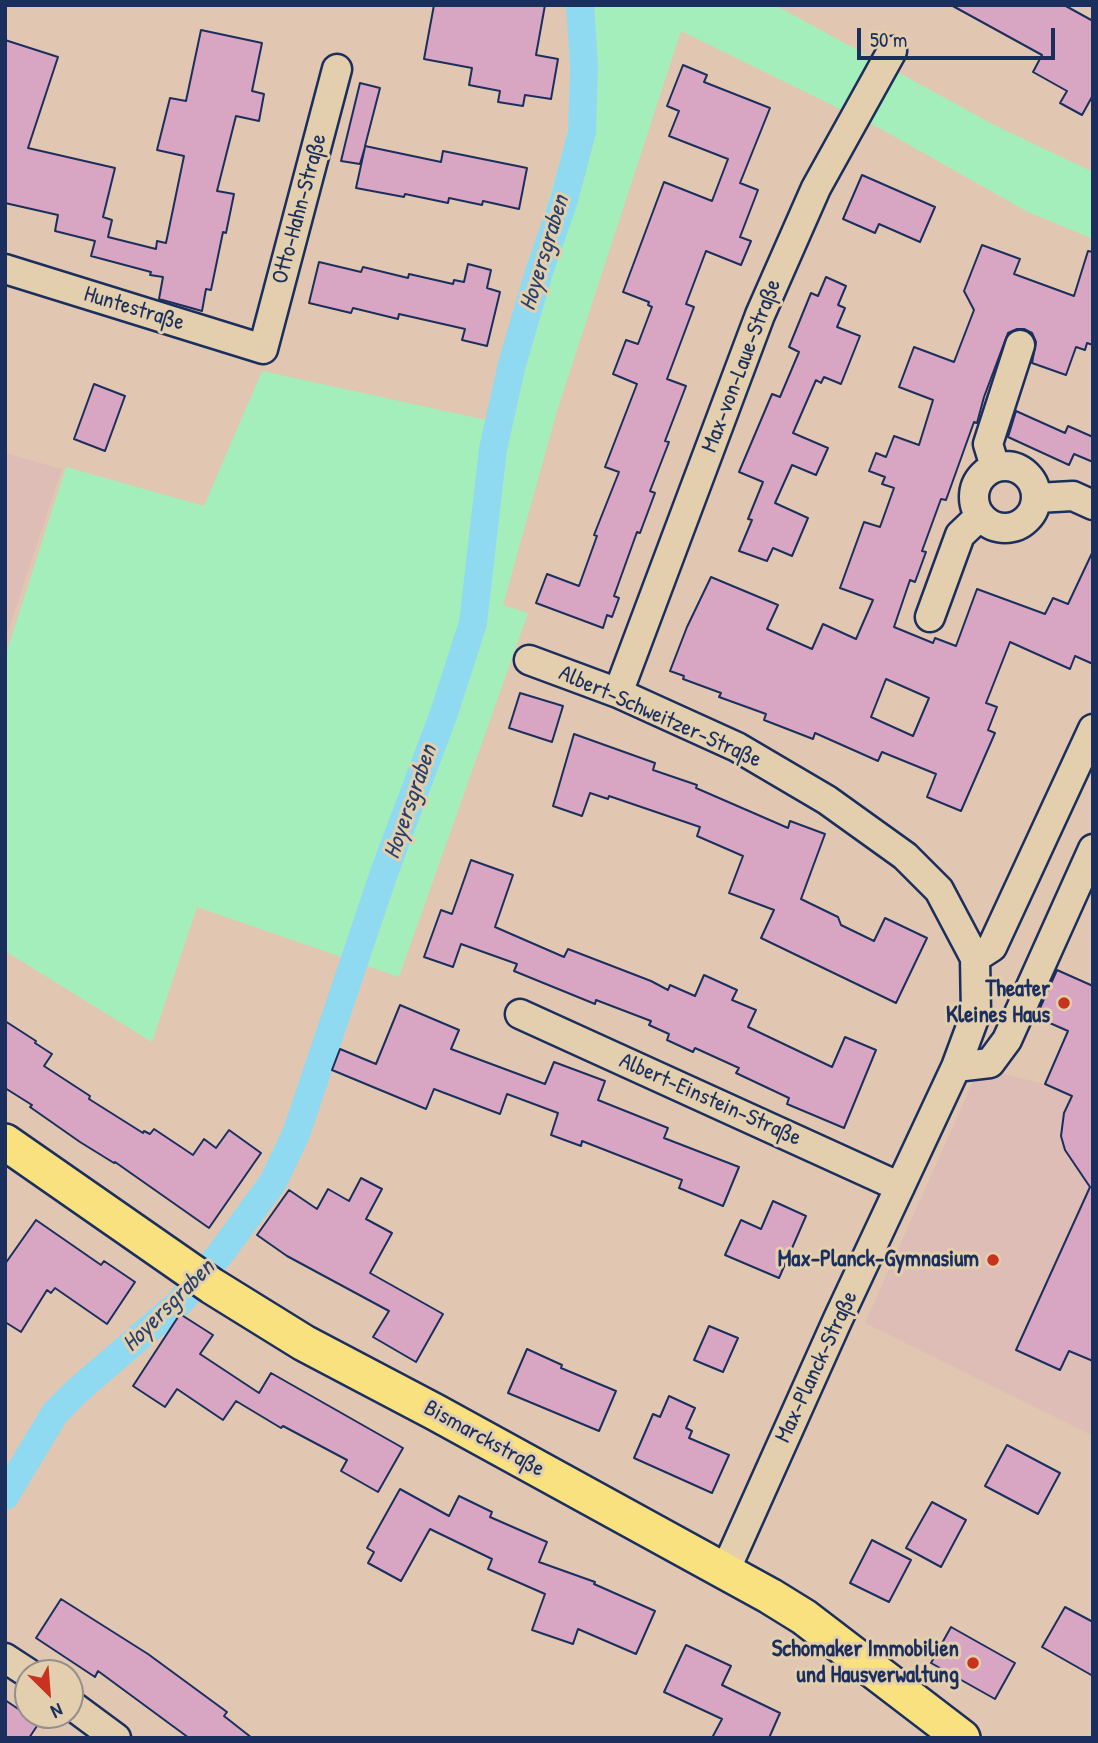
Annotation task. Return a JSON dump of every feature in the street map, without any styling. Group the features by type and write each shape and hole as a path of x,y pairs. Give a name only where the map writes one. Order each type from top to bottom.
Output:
{"main road":[{"name":"Bismarckstraße","path":"5,1142 200,1278 304,1343 435,1412 804,1617 962,1738"}],"street":[{"name":"Max-von-Laue-Straße","path":"618,694 760,315 816,188 892,51"},
{"name":"Otto-Hahn-Straße","path":"263,349 337,69"},
{"name":"Huntestraße","path":"5,269 263,349"},
{"path":"995,467 988,444 1020,345"},
{"path":"1010,466 1023,471 1034,483 1037,498 1028,519 1008,529 992,526 979,516 974,502 975,487 980,478 995,467 1010,466"},
{"path":"1037,498 1073,496 1093,505"},
{"path":"930,617 960,535 979,516"},
{"name":"Albert-Schweitzer-Straße","path":"529,660 618,694 737,747 827,800 905,856 939,890 975,958 976,1013 956,1067"},
{"path":"975,958 992,947 1093,729"},
{"path":"956,1067 990,1063 1007,1040 1093,849"},
{"name":"Albert-Einstein-Straße","path":"520,1014 900,1187"},
{"name":"Max-Planck-Straße","path":"725,1571 956,1067"},
{"path":"84,1714 116,1738"}],"shaded area":[{"path":"5,453 62,469 5,641"},
{"name":"Max-Planck-Gymnasium","path":"1093,1035 1093,1436 865,1323 979,1068 1045,1084"}],"green space":[{"path":"568,5 775,5 996,126 1093,172 1093,239 1028,212 881,129 681,31 557,411 503,605 528,613 399,977 197,907 152,1042 5,951 5,657 66,467 204,506 262,371 486,420 567,138 574,55"}],"building":[{"path":"434,5 545,5 536,55 558,59 551,99 525,95 523,106 498,102 500,91 469,85 472,68 424,59"},
{"path":"951,5 1064,5 1093,21 1093,95 1082,115 1060,103 1067,91 1033,72 1042,55"},
{"path":"201,30 262,43 252,91 264,94 259,121 236,116 217,191 234,194 211,290 206,289 202,311 159,299 163,277 91,256 95,241 55,231 58,215 5,203 5,40 58,57 28,148 115,168 103,217 112,220 108,237 156,249 157,241 166,243 184,156 157,150 170,98 186,101"},
{"path":"683,65 707,75 704,82 770,108 740,183 758,190 740,237 751,241 741,265 706,251 686,304 694,307 667,379 686,386 650,491 655,493 640,533 637,532 614,596 619,598 612,617 607,615 603,628 536,603 547,574 579,586 597,536 594,535 619,472 605,467 637,384 613,374 626,340 638,344 652,307 648,305 649,302 623,292 664,182 712,201 728,159 669,136 679,111 667,106"},
{"path":"360,83 380,88 365,146 441,162 443,151 527,168 519,209 483,201 482,205 449,198 448,203 356,188 365,147 360,164 341,161"},
{"path":"862,175 935,207 920,242 879,224 875,233 843,219"},
{"path":"982,245 1020,259 1014,274 1074,296 1088,251 1093,252 1093,345 1087,343 1085,350 1076,347 1066,375 1032,363 1036,342 1032,333 1017,329 1008,333 977,423 974,422 946,500 941,499 922,551 926,552 915,582 910,580 894,627 933,643 935,638 956,646 977,589 1045,614 1053,598 1068,604 1093,551 1093,664 1075,656 1070,669 1010,642 986,703 997,707 988,730 995,733 961,811 927,797 936,774 882,752 878,761 815,733 813,739 764,720 766,714 719,697 721,693 683,679 684,676 670,671 711,577 778,605 767,629 812,649 823,624 856,639 873,600 840,588 864,522 880,527 894,488 882,484 885,477 869,471 876,453 886,457 894,436 919,445 933,400 899,387 914,347 954,362 974,310 964,291","holes":["886,679 929,698 913,736 871,717"]},
{"path":"319,262 361,272 363,267 408,278 409,274 453,284 454,280 464,282 468,264 491,270 487,288 500,292 487,346 462,340 465,329 399,314 398,319 353,308 351,313 309,303"},
{"path":"826,277 846,286 838,305 845,308 837,327 860,336 841,384 824,377 821,383 816,380 793,433 828,448 816,475 792,465 775,503 808,518 792,556 773,548 767,561 739,551 763,482 739,472 772,394 780,397 799,352 789,347 811,293 818,296"},
{"path":"94,384 125,396 105,451 74,439"},
{"path":"1016,411 1065,433 1068,426 1093,437 1093,462 1074,454 1069,465 1008,437"},
{"path":"520,693 563,706 552,742 509,728"},
{"path":"574,734 655,763 653,770 697,785 696,788 788,828 790,821 825,834 801,899 838,917 841,925 874,941 885,918 927,938 896,1003 761,938 774,910 729,893 743,856 697,836 700,827 609,796 608,799 590,793 582,816 553,806"},
{"path":"471,860 513,875 495,927 564,957 568,949 668,990 670,985 695,996 704,975 737,990 732,1000 756,1010 748,1027 832,1067 845,1037 876,1050 844,1128 787,1104 789,1098 736,1073 739,1068 695,1048 693,1052 667,1040 669,1034 649,1025 651,1021 596,1000 595,1004 514,971 517,964 461,944 453,967 424,957 441,910 452,914"},
{"path":"1057,970 1093,986 1093,1361 1069,1351 1060,1370 1016,1350 1090,1187 1065,1150 1061,1136 1064,1113 1072,1096 1045,1084 1068,1031 1036,1017"},
{"path":"400,1005 459,1030 451,1049 545,1084 554,1062 605,1081 598,1100 668,1128 664,1138 739,1167 723,1206 679,1188 682,1180 582,1141 581,1146 551,1135 558,1113 507,1094 500,1114 434,1089 426,1109 332,1070 340,1049 376,1064"},
{"path":"5,1021 52,1054 44,1066 90,1096 89,1099 143,1133 144,1131 150,1134 154,1129 193,1155 204,1139 216,1148 229,1130 261,1153 209,1228 5,1088"},
{"path":"361,1178 382,1189 366,1219 392,1233 370,1273 443,1314 416,1362 373,1337 389,1311 287,1256 257,1235 289,1190 317,1209 328,1189 349,1201"},
{"path":"773,1201 806,1216 779,1278 725,1255 741,1220 761,1229"},
{"path":"36,1220 101,1265 104,1261 135,1282 107,1324 55,1288 51,1293 47,1290 21,1332 5,1322 5,1264"},
{"path":"180,1314 213,1335 200,1354 259,1393 271,1373 403,1448 378,1492 341,1471 347,1460 283,1426 281,1428 236,1401 223,1420 177,1389 165,1407 133,1386"},
{"path":"709,1326 738,1338 723,1372 694,1360"},
{"path":"527,1349 562,1365 561,1368 616,1391 599,1431 508,1393"},
{"path":"669,1396 695,1408 686,1428 692,1431 689,1438 729,1455 712,1493 634,1458 653,1414 660,1417"},
{"path":"1007,1445 1060,1473 1038,1514 985,1486"},
{"path":"400,1489 449,1516 459,1496 492,1512 490,1517 547,1542 539,1562 595,1582 594,1584 655,1611 636,1654 578,1629 573,1644 532,1630 545,1594 488,1569 492,1559 430,1529 401,1581 368,1563 374,1552 367,1548"},
{"path":"932,1502 966,1520 941,1567 906,1548"},
{"path":"872,1540 911,1560 889,1602 850,1583"},
{"path":"61,1599 148,1654 227,1712 224,1716 252,1738 189,1738 98,1671 95,1677 84,1670 84,1659 68,1659 36,1638"},
{"path":"1065,1607 1093,1622 1093,1676 1042,1647"},
{"name":"Schomaker Immobilien und Hausverwaltung","path":"951,1627 1015,1663 995,1699 931,1663"},
{"path":"686,1645 731,1666 722,1685 780,1713 769,1738 712,1738 722,1719 664,1692"},
{"path":"5,1700 14,1706 14,1729 35,1729 29,1738 5,1738"}],"waterway":[{"name":"Hoyersgraben","path":"5,1496 55,1413 179,1303 221,1253 273,1182 296,1134 385,870 444,713 473,623 493,449 512,364 564,200 582,132 584,65 580,5"}],"place":[{"name":"Theater Kleines Haus","path":"1064,1003"},
{"name":"Max-Planck-Gymnasium","path":"993,1260"},
{"name":"Schomaker Immobilien und Hausverwaltung","path":"973,1663"}]}
